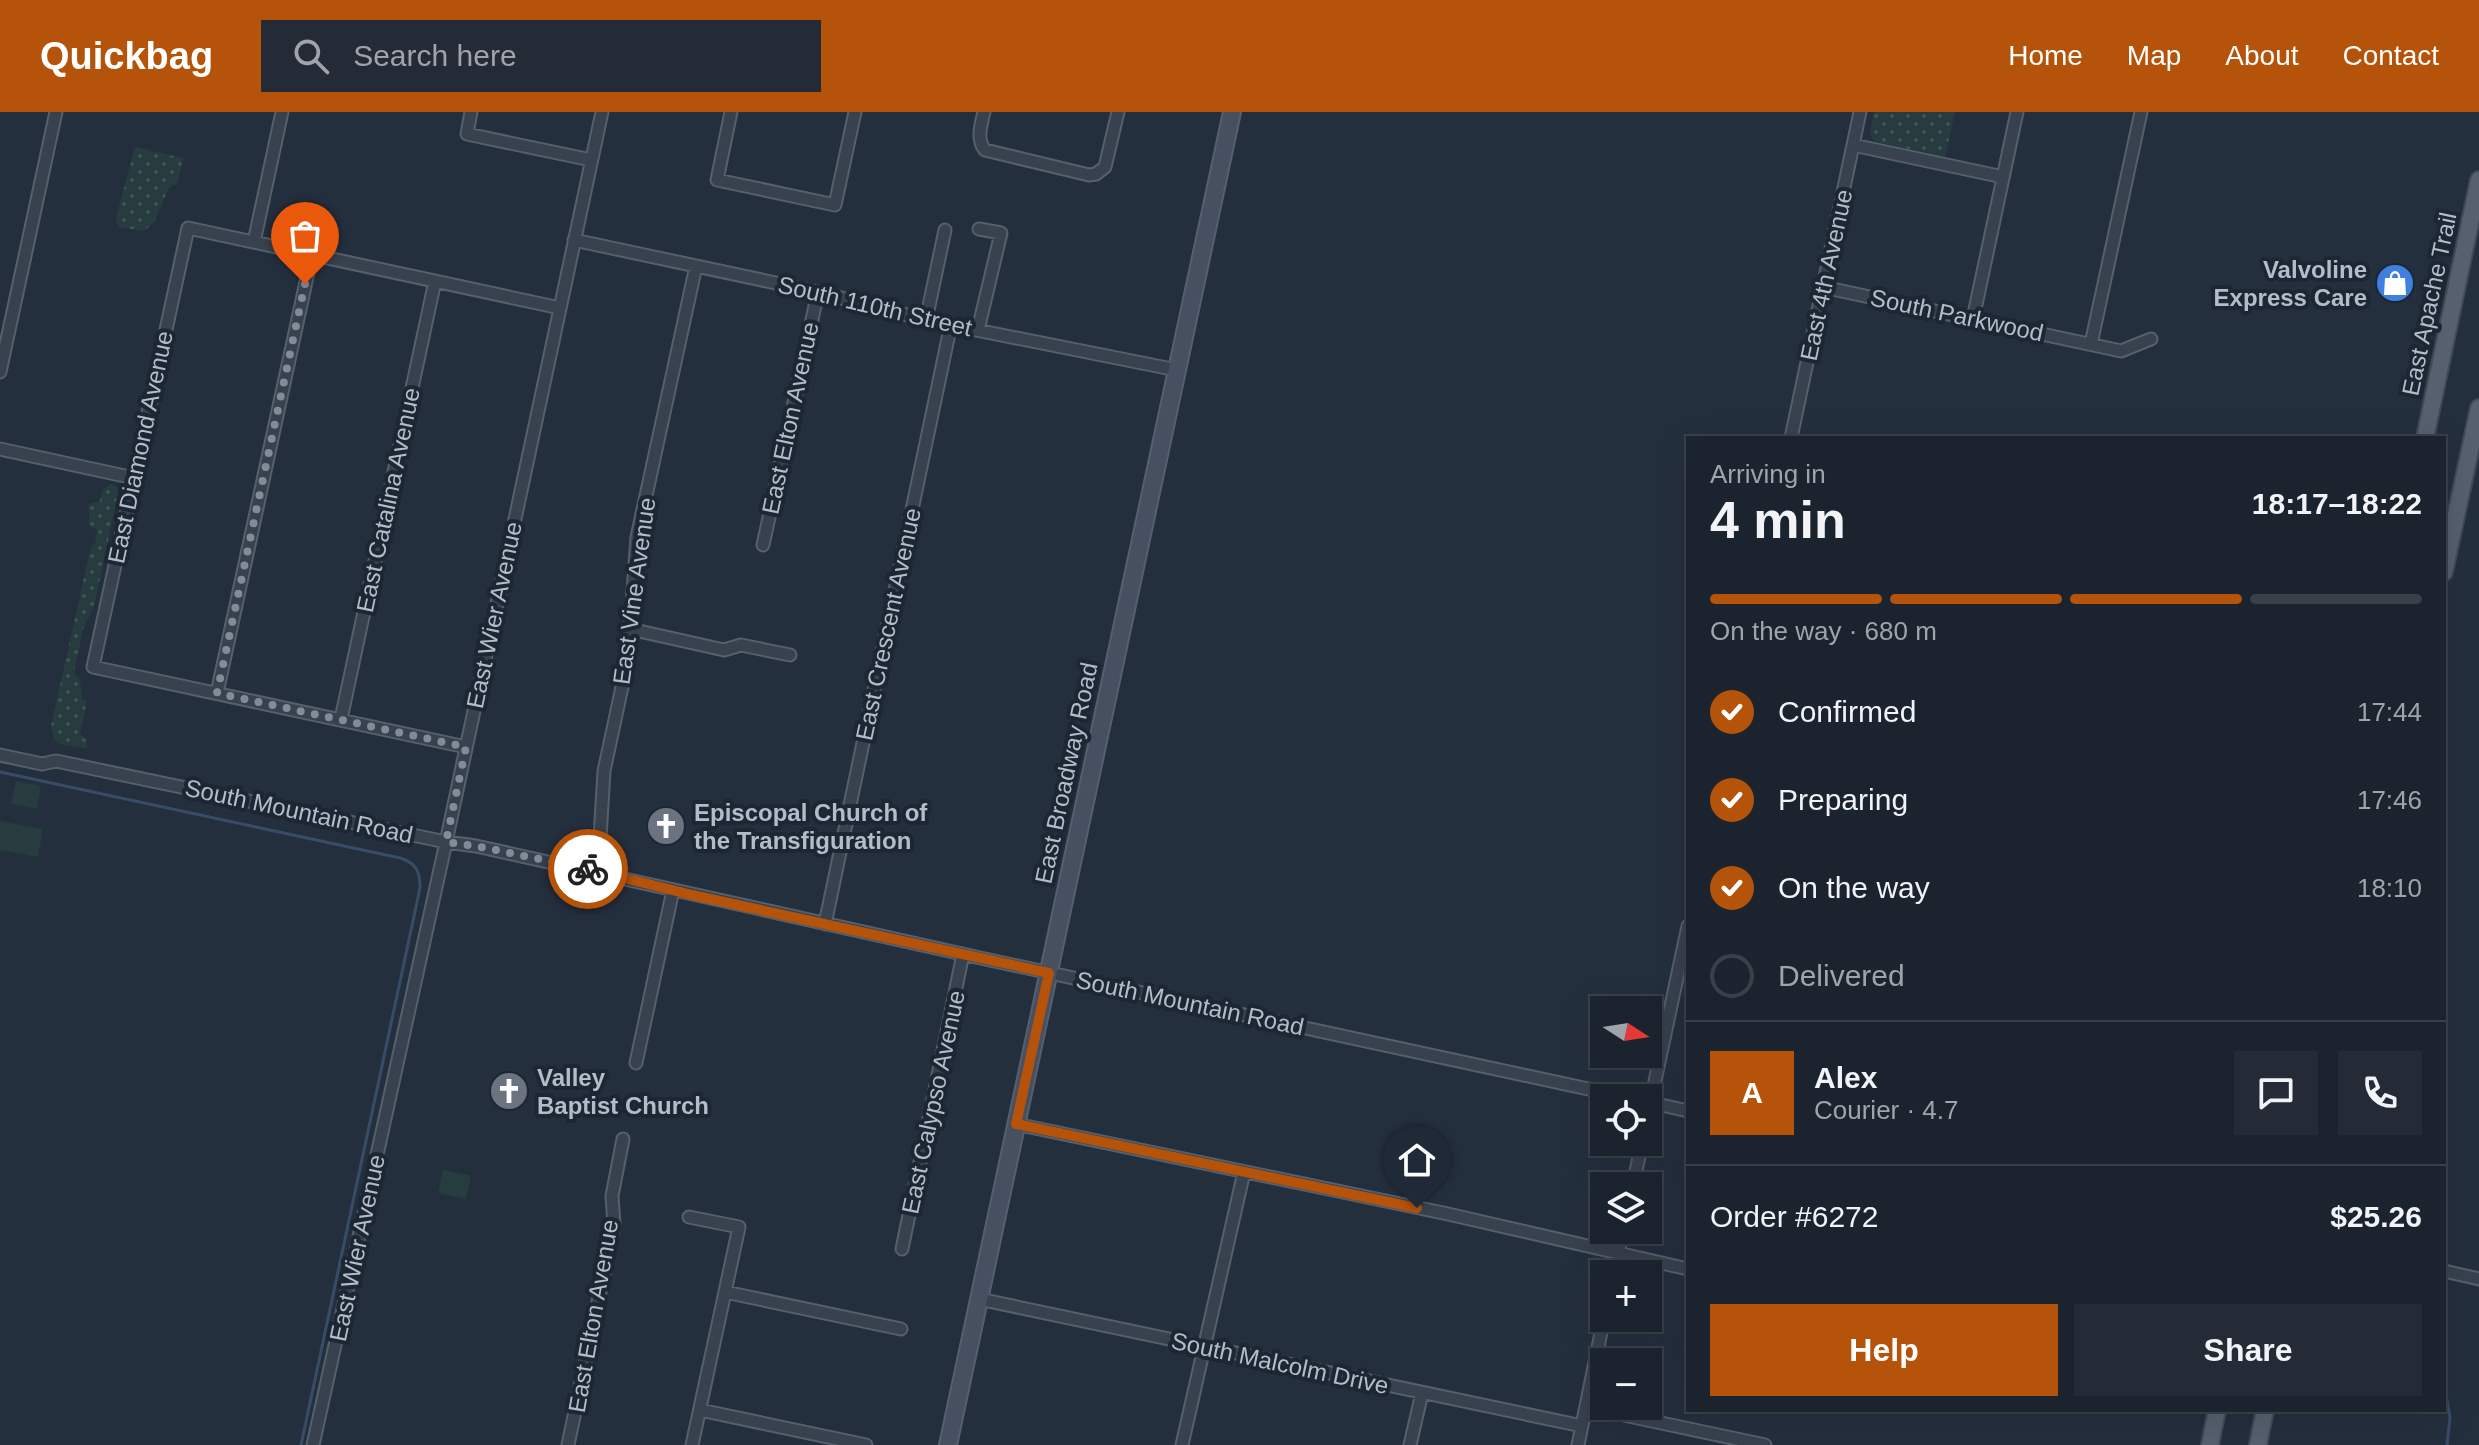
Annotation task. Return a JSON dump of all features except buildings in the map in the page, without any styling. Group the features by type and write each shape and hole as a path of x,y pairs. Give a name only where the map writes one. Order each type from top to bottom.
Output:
{"main road":[{"name":"East Broadway Road","path":"948,1445 1232,112"},
{"name":"East Apache Trail","path":"2425,436 2479,180"},
{"path":"2446,563 2479,408"},
{"path":"2210,1445 2217,1412"},
{"path":"2258,1445 2265,1412"}],"street":[{"path":"0,372 56,112"},
{"path":"282,112 254,242 560,308"},
{"path":"471,112 467,134 591,160"},
{"name":"East Wier Avenue","path":"313,1445 602,112"},
{"path":"731,112 717,180 835,205 855,112"},
{"path":"984,112 979,134 981,146 990,153 1089,175 1101,171 1107,161 1118,112"},
{"name":"East 4th Avenue","path":"1791,436 1860,112"},
{"path":"1973,319 2017,112"},
{"path":"2091,344 2141,112"},
{"path":"1853,145 2003,177"},
{"name":"East Diamond Avenue","path":"217,693 93,667 188,228 254,242"},
{"path":"978,330 1001,233 979,229"},
{"path":"926,320 945,230"},
{"name":"South 110th Street","path":"574,240 818,292 926,320 1177,370"},
{"path":"312,254 217,693 466,747"},
{"name":"East Vine Avenue","path":"598,871 604,771 628,659 637,537 696,266"},
{"name":"East Catalina Avenue","path":"341,719 435,281"},
{"name":"South Parkwood","path":"1823,287 2121,351 2151,339"},
{"name":"East Elton Avenue","path":"763,545 818,292"},
{"name":"East Crescent Avenue","path":"825,924 951,324"},
{"path":"0,449 134,478"},
{"path":"630,629 724,650 741,645 790,655"},
{"name":"South Mountain Road","path":"0,755 42,764 56,761 598,871 825,924 1590,1089"},
{"path":"636,1063 673,890"},
{"path":"1654,1084 1686,935"},
{"name":"East Calypso Avenue","path":"902,1249 963,954"},
{"path":"1662,1108 1686,1111"},
{"path":"1016,1124 1686,1269"},
{"name":"East Elton Avenue","path":"568,1445 614,1225 612,1196 623,1139"},
{"path":"1182,1445 1244,1172"},
{"path":"689,1217 739,1227 692,1445"},
{"path":"1617,1260 1620,1244"},
{"path":"2446,1271 2479,1279"},
{"path":"725,1292 901,1329"},
{"name":"South Malcolm Drive","path":"979,1299 1582,1426"},
{"path":"1578,1445 1601,1332"},
{"path":"1410,1445 1422,1393"},
{"path":"1586,1407 1765,1445"},
{"path":"700,1410 866,1445"}],"green space":[{"path":"1874,112 1955,112 1945,157 1873,141 1870,133"},
{"path":"135,147 183,158 177,185 172,185 168,190 154,222 144,231 118,227 116,218"},
{"path":"110,484 117,487 118,494 94,607 84,625 74,672 80,681 82,699 87,701 80,733 87,741 87,748 59,744 55,741 51,726 91,546 95,544 97,530 89,525 87,505 100,501 102,491"},
{"path":"16,781 41,786 37,809 11,804"},
{"path":"0,821 43,829 38,857 0,850"},
{"path":"443,1170 471,1176 466,1199 438,1193"}],"waterway":[{"path":"0,772 400,858 410,862 418,872 420,888 301,1445"},
{"path":"2446,1394 2450,1417 2447,1445"}],"way so far":[{"path":"305,284 217,693 466,747 446,842 588,869"}],"place":[{"name":"Valvoline Express Care","path":"2395,283"},
{"name":"Episcopal Church of the Transfiguration","path":"666,826"},
{"name":"Valley Baptist Church","path":"509,1091"}],"route":[{"path":"588,869 692,895 1049,973 1016,1124 1417,1208"}]}
